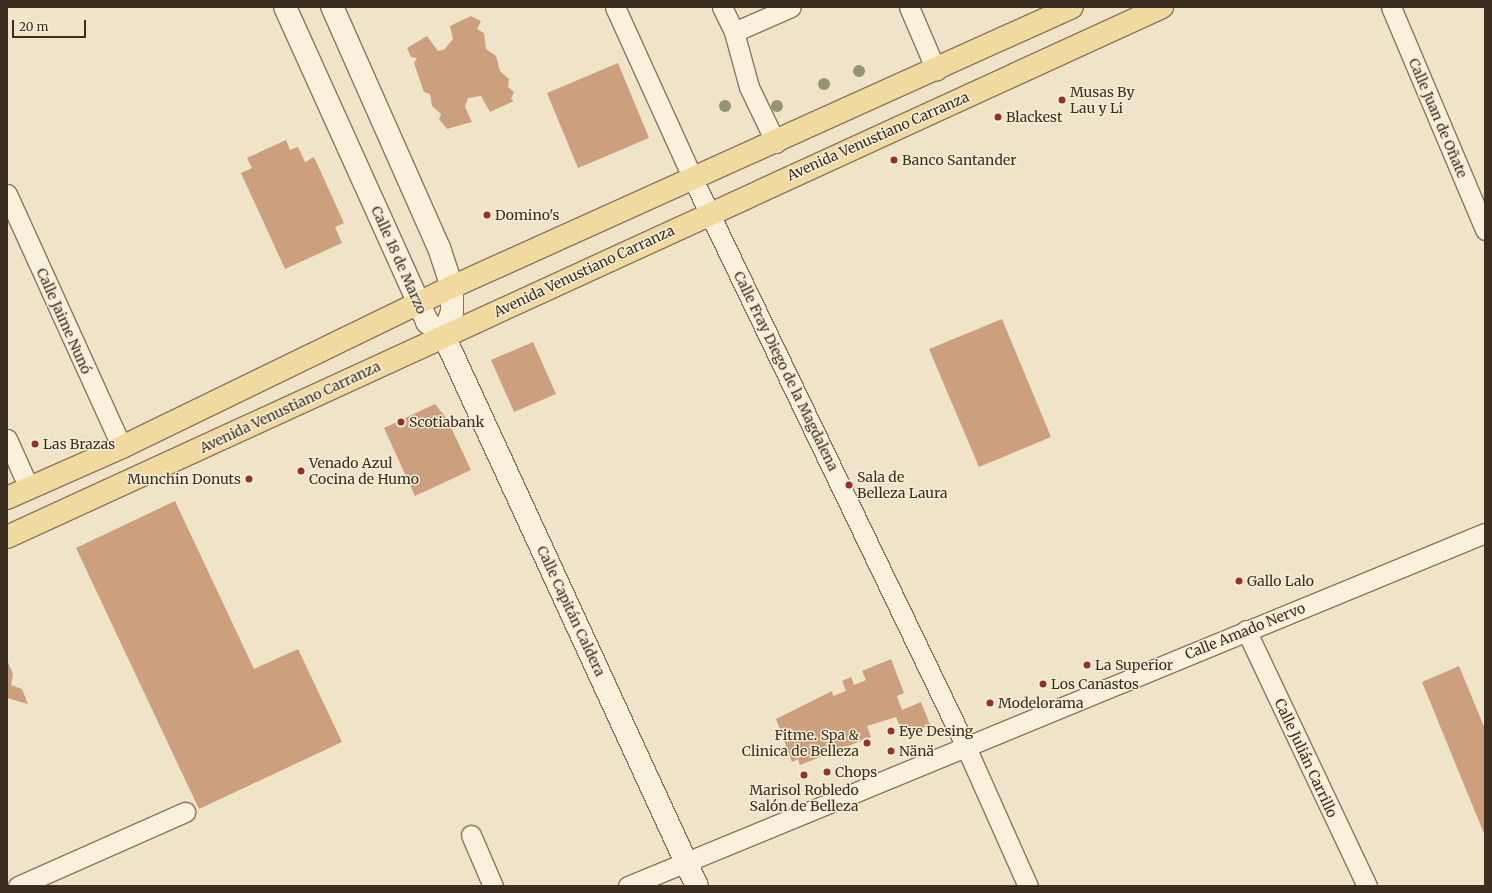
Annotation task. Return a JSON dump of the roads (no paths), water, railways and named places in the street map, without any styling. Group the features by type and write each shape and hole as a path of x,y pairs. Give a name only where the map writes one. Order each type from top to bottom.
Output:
{"main road":[{"path":"7,498 122,447 452,287 692,177 776,143 1072,7"},
{"name":"Avenida Venustiano Carranza","path":"7,537 710,212 1162,7"}],"street":[{"name":"Calle 18 de Marzo","path":"285,7 427,322 444,336"},
{"path":"332,7 415,190 452,287 452,312 444,336"},
{"name":"Calle Fray Diego de la Magdalena","path":"616,7 692,177 966,746 1028,886"},
{"path":"722,7 734,32 749,87 776,143"},
{"path":"734,32 791,7"},
{"path":"909,7 936,70"},
{"name":"Calle Juan de Oñate","path":"1391,7 1485,230"},
{"name":"Calle Jaime Nunó","path":"7,194 122,447"},
{"name":"Calle Capitán Caldera","path":"444,336 697,886"},
{"path":"7,439 29,488"},
{"name":"Calle Amado Nervo","path":"628,886 1246,630 1485,533"},
{"name":"Calle Julián Carrillo","path":"1246,630 1367,886"},
{"path":"18,886 185,812"},
{"path":"471,835 493,886"}],"place":[{"name":"Musas By Lau y Li","path":"1062,100"},
{"name":"Blackest","path":"998,117"},
{"name":"Banco Santander","path":"894,160"},
{"name":"Domino's","path":"487,215"},
{"name":"Scotiabank","path":"401,422"},
{"name":"Las Brazas","path":"35,444"},
{"name":"Venado Azul Cocina de Humo","path":"301,471"},
{"name":"Munchin Donuts","path":"249,479"},
{"name":"Sala de Belleza Laura","path":"849,485"},
{"name":"Gallo Lalo","path":"1239,581"},
{"name":"La Superior","path":"1087,665"},
{"name":"Los Canastos","path":"1043,684"},
{"name":"Modelorama","path":"990,703"},
{"name":"Eye Desing","path":"891,731"},
{"name":"Fitme. Spa & Clinica de Belleza","path":"867,743"},
{"name":"Nänä","path":"891,751"},
{"name":"Chops","path":"827,772"},
{"name":"Marisol Robledo Salón de Belleza","path":"804,775"}]}
